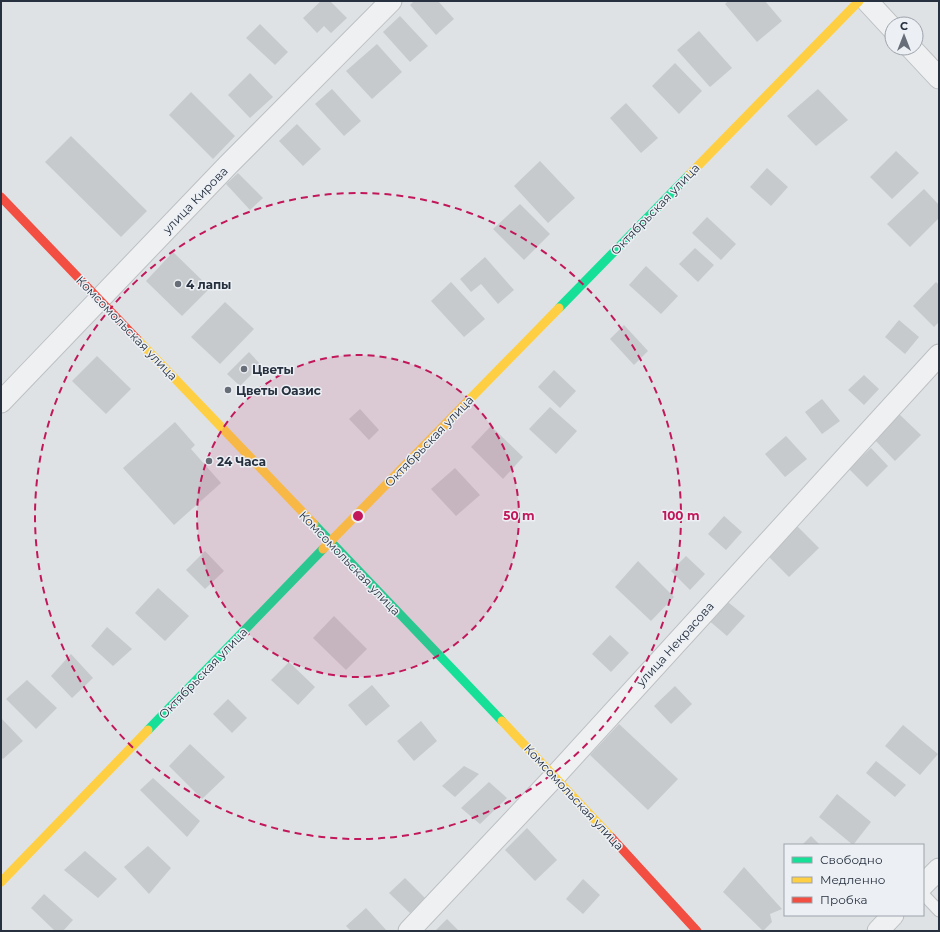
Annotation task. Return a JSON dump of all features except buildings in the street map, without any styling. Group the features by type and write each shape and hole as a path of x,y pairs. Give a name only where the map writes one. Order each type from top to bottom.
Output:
{"street":[{"name":"улица Кирова","path":"1,402 228,165 392,1"},
{"name":"Октябрьская улица","path":"1,882 330,542 858,1"},
{"path":"867,1 884,19"},
{"path":"918,56 939,78"},
{"name":"Комсомольская улица","path":"1,197 555,776 698,931"},
{"name":"улица Некрасова","path":"409,931 555,776 939,355"},
{"path":"924,884 939,869"},
{"path":"878,931 893,916"}],"lane":[{"path":"924,895 939,911"}],"traffic: fast":[{"path":"559,308 689,175"},
{"path":"314,524 502,721"},
{"path":"148,730 323,549"}],"traffic: slow":[{"path":"689,175 859,1"},
{"path":"323,549 559,308"},
{"path":"137,339 314,524"},
{"path":"502,721 611,837"},
{"path":"1,882 148,730"}],"traffic: jam":[{"path":"1,197 137,339"},
{"path":"611,837 697,931"}],"place":[{"name":"4 лапы","path":"178,284"},
{"name":"Цветы","path":"244,369"},
{"name":"Цветы Оазис","path":"228,390"},
{"name":"24 Часа","path":"209,461"}]}
